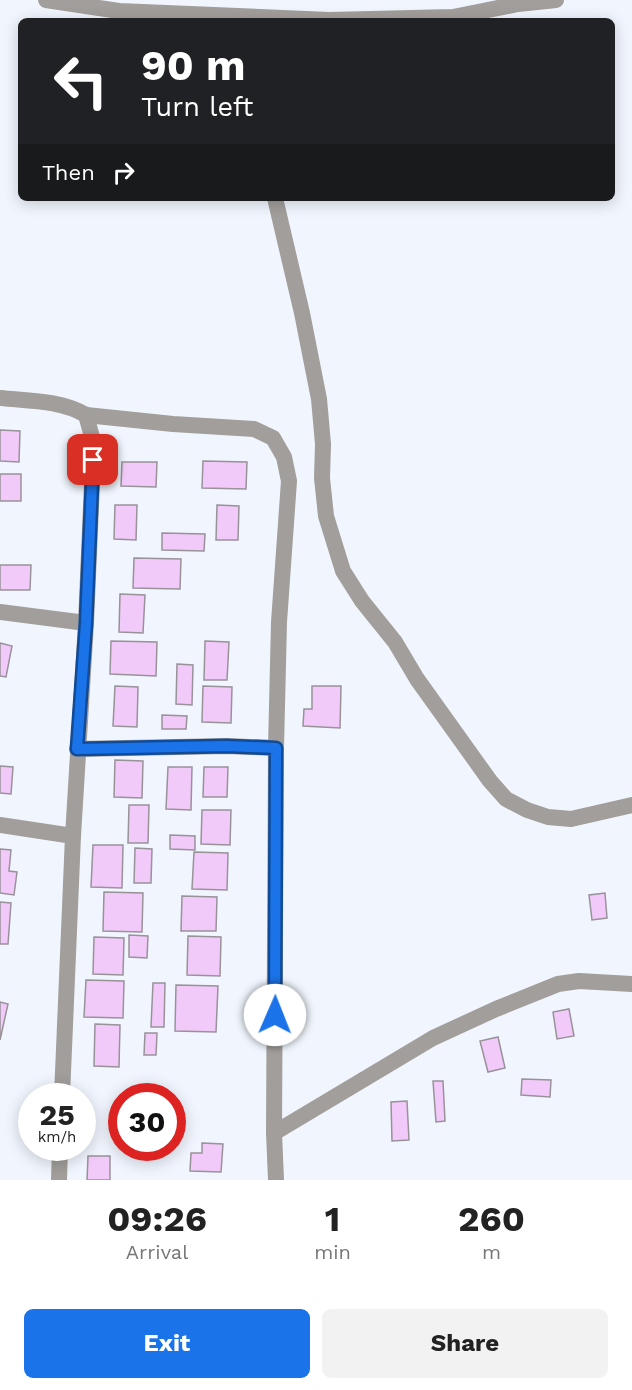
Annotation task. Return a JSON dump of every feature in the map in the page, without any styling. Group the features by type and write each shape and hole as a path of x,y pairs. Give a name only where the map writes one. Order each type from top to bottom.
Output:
{"street":[{"path":"46,0 119,10 261,13 310,18"},
{"path":"412,18 453,17 518,2 556,0"},
{"path":"275,201 302,313 319,399 326,516 343,571 362,601 395,642 417,679 490,781 506,799 527,810 548,817 571,819 632,805"},
{"path":"0,398 72,407 86,415 254,429 273,438 284,457 289,481 279,622 276,748 274,1133 276,1180"},
{"path":"63,1083 77,749 86,623 93,460 92,437 86,415"},
{"path":"0,612 86,623"},
{"path":"77,749 226,746 276,748"},
{"path":"0,825 73,836"},
{"path":"274,1133 432,1038 496,1009 558,984 579,981 632,984"},
{"path":"59,1180 60,1161"}],"building":[{"path":"0,430 20,431 19,462 0,461"},
{"path":"203,461 247,462 246,489 202,488"},
{"path":"122,462 157,462 156,487 121,486"},
{"path":"0,474 21,474 21,501 0,501"},
{"path":"115,505 137,505 136,540 114,539"},
{"path":"217,505 239,506 238,540 216,540"},
{"path":"162,533 205,534 204,551 162,550"},
{"path":"134,558 181,559 180,589 133,588"},
{"path":"0,565 31,565 30,590 0,590"},
{"path":"120,594 145,595 143,633 119,632"},
{"path":"111,641 157,642 156,676 110,674"},
{"path":"205,641 229,642 227,680 204,680"},
{"path":"0,643 12,646 6,677 0,676"},
{"path":"177,664 193,665 192,705 176,704"},
{"path":"115,686 138,687 137,727 113,726"},
{"path":"203,686 232,687 231,723 202,722"},
{"path":"312,686 341,686 340,728 303,726 304,709 312,709"},
{"path":"162,715 187,716 186,729 162,729"},
{"path":"115,760 143,761 142,798 114,797"},
{"path":"0,766 13,767 11,794 0,793"},
{"path":"168,767 192,767 191,810 166,809"},
{"path":"204,767 228,767 227,797 203,797"},
{"path":"129,805 149,805 148,843 128,843"},
{"path":"202,810 231,810 230,845 201,844"},
{"path":"170,835 195,836 195,850 170,849"},
{"path":"93,845 123,845 122,888 91,887"},
{"path":"135,848 152,849 151,883 134,883"},
{"path":"0,849 11,850 9,871 17,872 14,895 0,893"},
{"path":"194,852 228,853 227,890 192,889"},
{"path":"104,892 143,893 142,932 103,931"},
{"path":"605,893 607,918 592,920 589,895"},
{"path":"182,896 217,897 216,931 181,931"},
{"path":"0,902 11,903 8,944 0,944"},
{"path":"129,935 148,936 147,958 129,957"},
{"path":"188,936 221,937 220,976 187,975"},
{"path":"94,937 124,938 123,975 93,974"},
{"path":"86,980 124,981 123,1018 84,1017"},
{"path":"153,983 165,983 164,1027 151,1027"},
{"path":"176,985 218,986 216,1032 175,1031"},
{"path":"0,1002 8,1004 0,1040"},
{"path":"569,1009 574,1036 557,1039 553,1012"},
{"path":"95,1024 120,1025 119,1067 94,1066"},
{"path":"145,1033 157,1033 156,1055 144,1055"},
{"path":"498,1037 505,1068 488,1072 480,1041"},
{"path":"522,1079 551,1080 550,1097 521,1095"},
{"path":"433,1081 443,1081 445,1121 436,1122"},
{"path":"407,1101 409,1140 392,1141 391,1102"},
{"path":"202,1143 223,1144 221,1172 190,1171 191,1153 202,1153"},
{"path":"96,1156 108,1156 110,1180 87,1180 88,1161 96,1161"}],"route":[{"path":"93,460 86,623 77,749 226,746 276,748 275,1015"}]}
